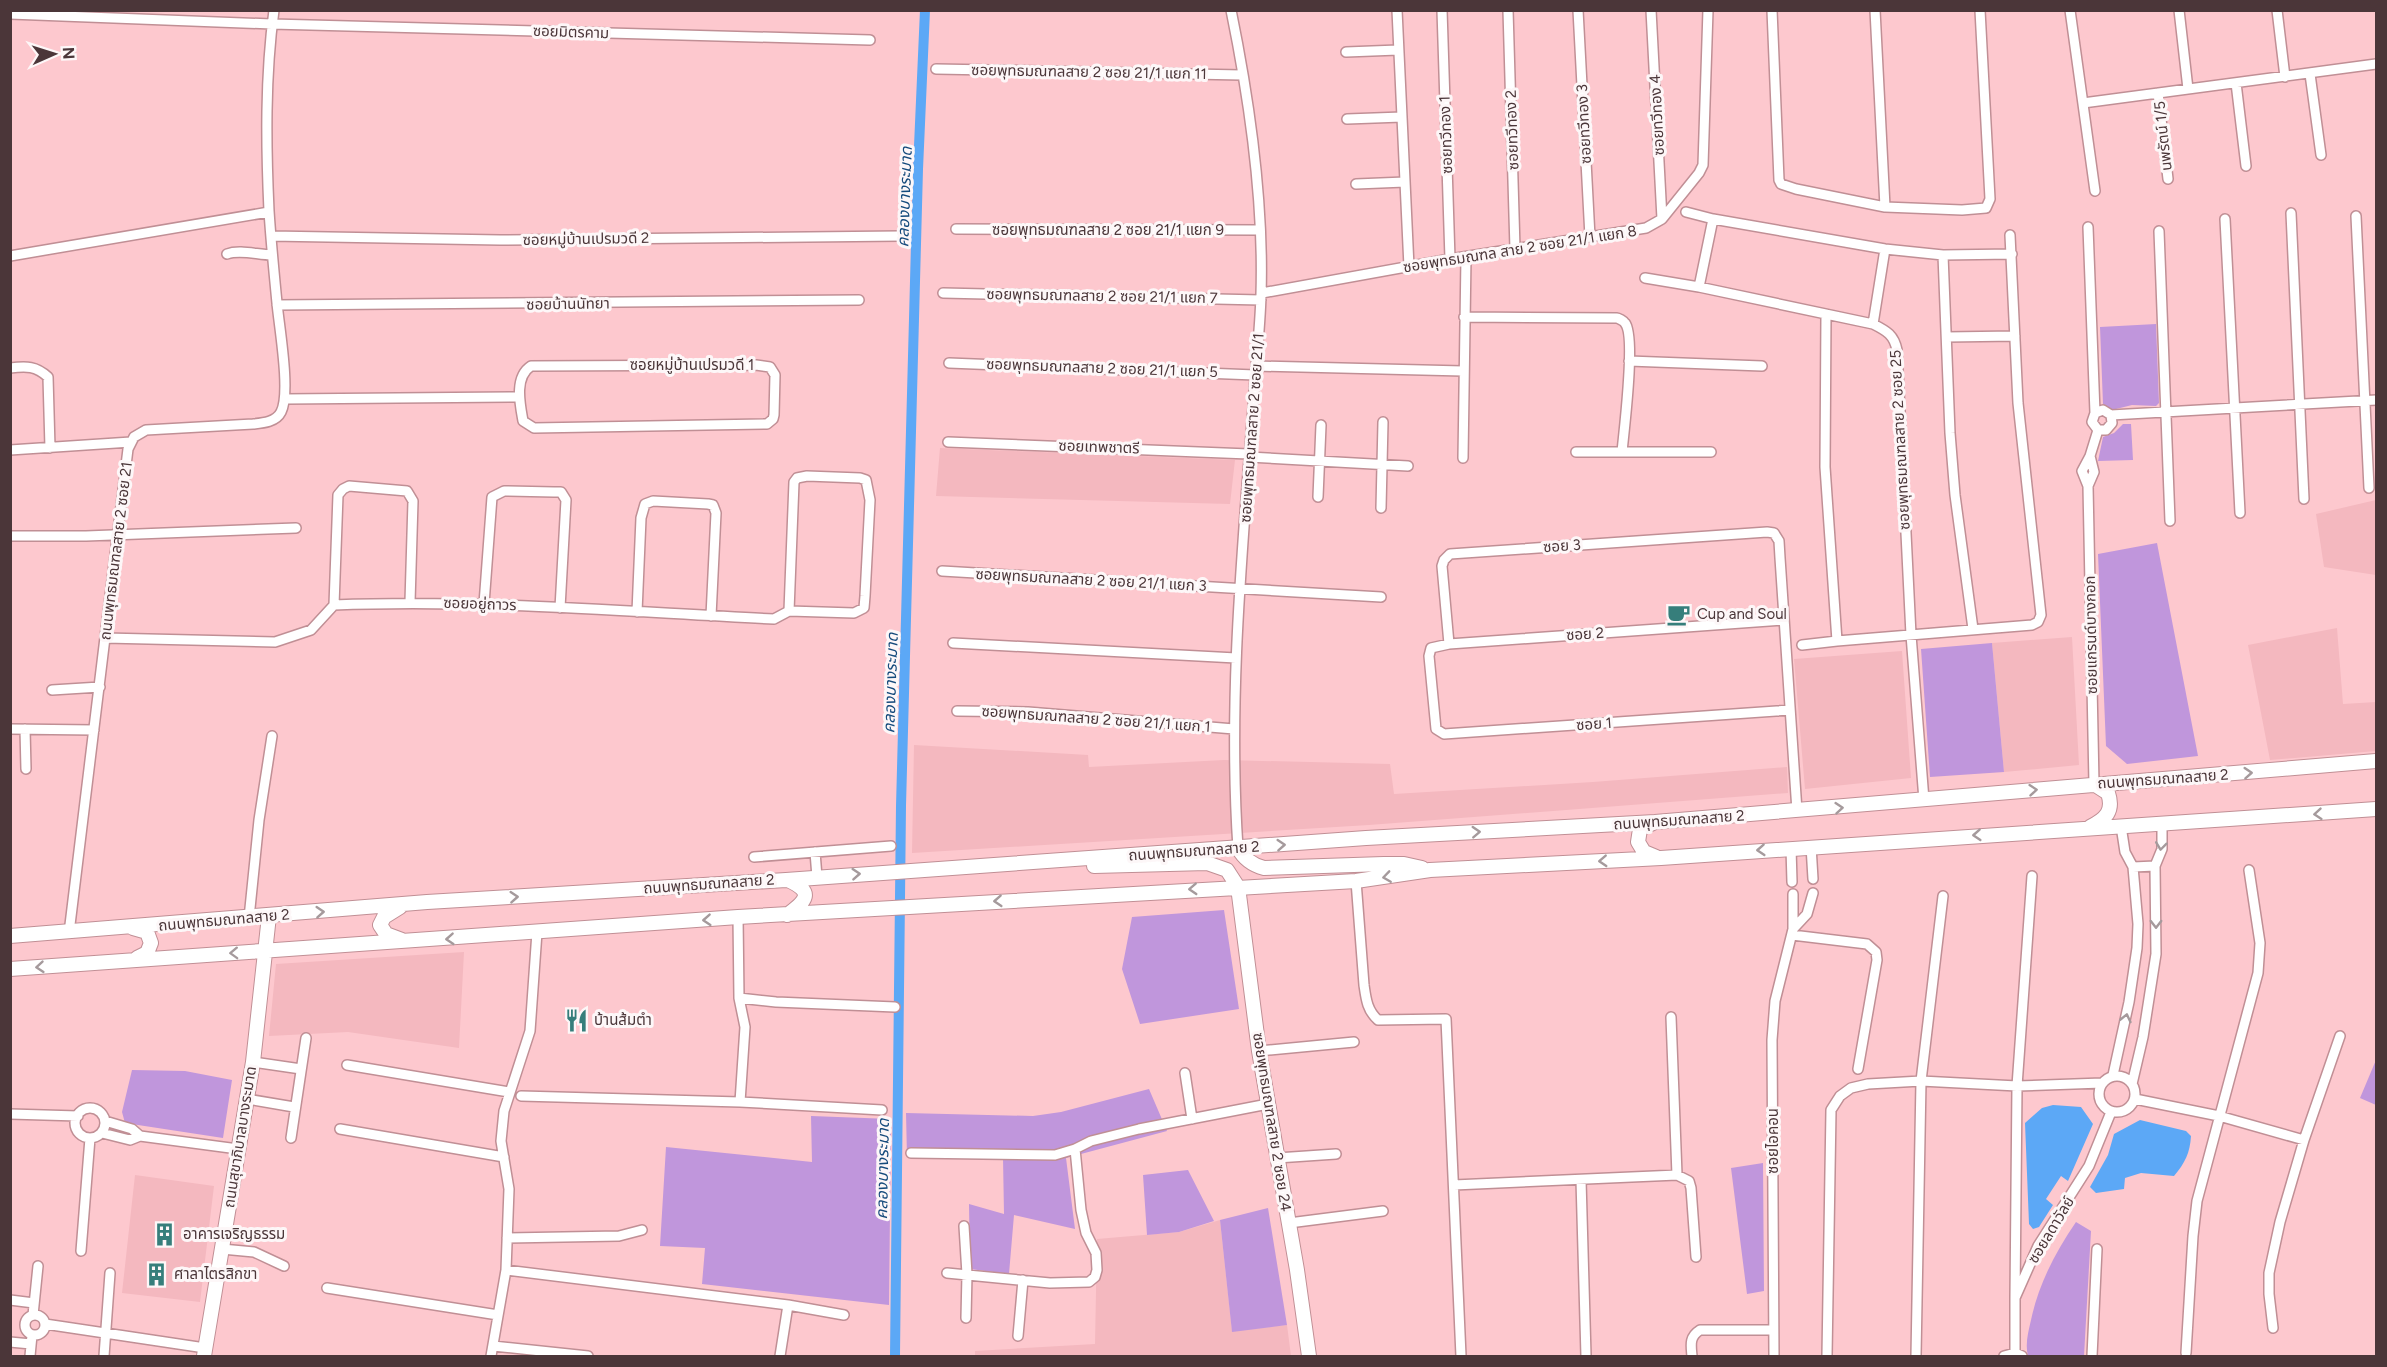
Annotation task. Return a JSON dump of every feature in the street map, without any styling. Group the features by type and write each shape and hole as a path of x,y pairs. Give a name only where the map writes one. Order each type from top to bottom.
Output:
{"main road":[{"name":"ถนนพุทธมณฑลสาย 2","path":"10,936 402,906 427,902 786,880 1366,838 1655,822 2376,761"},
{"path":"2089,828 2104,819 2111,806 2108,794 2094,784"},
{"name":"ถนนพุทธมณฑลสาย 2","path":"10,969 137,958 264,952 738,917 1356,881 1430,870 1661,858 1811,846 2162,825 2376,808"},
{"path":"1655,822 1640,829 1638,842 1644,852 1661,858"},
{"path":"1238,848 1249,862 1264,868 1404,864 1430,870"},
{"path":"1056,861 1094,867 1207,863 1227,870 1238,887"},
{"path":"786,880 802,887 805,892 805,898 801,904 786,915"},
{"name":"ซอยพุทธมณฑลสาย 2 ซอย 24","path":"1238,887 1259,1051 1309,1356"},
{"path":"402,906 384,917 380,925 386,934 406,942"},
{"name":"ถนนสุขาภิบาลบางระมาด","path":"204,1352 253,1062 269,916"},
{"path":"131,928 142,930 150,937 151,948 137,958"}],"street":[{"path":"274,10 266,137 272,255 285,399 519,396"},
{"name":"ซอยพุทธมณฑลสาย 2 ซอย 21/1","path":"1231,10 1257,173 1261,296 1236,658 1234,729 1238,848"},
{"path":"1396,10 1408,267"},
{"name":"ซอยทวีทอง 1","path":"1442,10 1450,259"},
{"name":"ซอยทวีทอง 2","path":"1508,10 1515,249"},
{"name":"ซอยทวีทอง 3","path":"1578,10 1590,237"},
{"name":"ซอยทวีทอง 4","path":"1651,10 1662,219"},
{"name":"ซอยพุทธมณฑล สาย 2 ซอย 21/1 แยก 8","path":"1261,296 1450,259 1646,228 1662,219 1700,174 1703,165 1708,10"},
{"path":"1772,10 1781,184 1885,207 1971,210 1986,208 1989,204 1980,10"},
{"path":"1875,10 1885,207"},
{"path":"2070,10 2095,191"},
{"path":"2179,10 2188,89"},
{"path":"2277,10 2285,77"},
{"name":"ซอยมิตรคาม","path":"10,14 272,24 870,40"},
{"path":"1346,52 1398,50"},
{"path":"2083,103 2376,64"},
{"name":"ซอยพุทธมณฑลสาย 2 ซอย 21/1 แยก 11","path":"936,69 1242,75"},
{"path":"2310,74 2321,155"},
{"path":"2236,83 2246,166"},
{"name":"นพรัตน์ 1/5","path":"2158,93 2168,179"},
{"path":"1347,119 1402,117"},
{"path":"1356,184 1405,182"},
{"path":"10,256 269,212"},
{"path":"1686,212 1713,219 1885,249 1943,255 2012,254"},
{"path":"2291,213 2304,499"},
{"path":"2356,216 2369,488"},
{"path":"1699,287 1713,219"},
{"path":"2225,219 2240,513"},
{"path":"2088,227 2095,413 2103,410 2111,415 2376,400"},
{"name":"ซอยพุทธมณฑลสาย 2 ซอย 21/1 แยก 9","path":"956,229 1260,230"},
{"path":"2159,231 2170,521"},
{"path":"1802,645 2032,625 2038,622 2041,615 2018,403 2010,235"},
{"name":"ซอยหมู่บ้านเปรมวดี 2","path":"271,236 500,240 900,236"},
{"path":"1873,324 1885,249"},
{"path":"226,254 235,251 251,255 272,255"},
{"path":"1943,255 1954,484 1972,629"},
{"path":"1463,458 1466,257"},
{"name":"ซอยพุทธมณฑลสาย 2 ซอย 25","path":"1645,278 1699,287 1873,324 1888,331 1895,339 1898,350 1911,634 1924,800"},
{"name":"ซอยพุทธมณฑลสาย 2 ซอย 21/1 แยก 7","path":"943,293 1261,296"},
{"name":"ซอยบ้านนัทยา","path":"277,305 859,300"},
{"path":"1826,314 1826,497 1837,641"},
{"path":"1464,317 1617,318 1624,322 1628,330 1629,361 1622,452"},
{"path":"1947,337 2015,336"},
{"path":"1629,361 1762,366"},
{"name":"ซอยพุทธมณฑลสาย 2 ซอย 21/1 แยก 5","path":"949,363 1256,370 1463,371"},
{"name":"ซอยหมู่บ้านเปรมวดี 1","path":"756,365 770,367 775,375 774,415 773,420 767,424 534,428 523,421 519,396 523,375 531,366 756,365"},
{"path":"10,368 29,366 39,369 48,377 50,448"},
{"name":"ถนนพุทธมณฑลสาย 2 ซอย 21","path":"69,933 124,471 131,442 134,436 146,430 270,421 281,413 285,399"},
{"name":"ซอยแกรนด์บางกอก","path":"2095,413 2092,422 2098,430"},
{"name":"ซอยแกรนด์บางกอก","path":"2098,430 2106,430 2110,427 2111,415"},
{"path":"1381,508 1383,422"},
{"path":"1318,497 1321,425"},
{"name":"ซอยแกรนด์บางกอก","path":"2094,784 2088,486 2094,472 2090,456 2098,430"},
{"path":"10,450 131,442"},
{"name":"ซอยเทพชาตรี","path":"948,442 1249,455 1408,466"},
{"path":"1576,452 1711,452"},
{"name":"ซอยอยู่ถาวร","path":"334,605 410,602 484,604 774,619 789,611 854,613 864,608 870,500 868,484 860,478 807,476 797,478 794,482 789,611"},
{"path":"105,638 275,642 311,630 334,605 338,495 349,486 407,491 410,495 413,501 410,602"},
{"path":"484,604 492,497 504,491 561,492 566,500 560,608"},
{"path":"637,612 641,518 645,504 653,501 713,505 716,513 711,616"},
{"path":"10,536 86,536 117,533 296,528"},
{"name":"ซอย 3","path":"1449,644 1442,566 1450,554 1767,531 1774,533 1779,541 1784,620"},
{"name":"ซอยพุทธมณฑลสาย 2 ซอย 21/1 แยก 3","path":"942,571 1381,597"},
{"path":"1784,620 1797,811"},
{"name":"ซอย 2","path":"1449,644 1784,620"},
{"path":"953,643 1236,658"},
{"name":"ซอย 1","path":"1449,644 1434,646 1429,651 1436,729 1444,734 1790,710"},
{"path":"52,690 100,687"},
{"name":"ซอยพุทธมณฑลสาย 2 ซอย 21/1 แยก 1","path":"957,711 1038,713 1234,729"},
{"path":"10,729 94,730"},
{"path":"25,729 26,769"},
{"path":"249,918 259,820 272,736"},
{"path":"2135,1099 2132,1084 2138,1062 2156,954 2155,866 2162,849 2162,825"},
{"path":"2113,1075 2129,1002 2138,924 2133,867 2125,852 2121,826"},
{"path":"754,856 891,846"},
{"path":"1811,846 1813,879"},
{"path":"1791,848 1792,882"},
{"path":"815,852 817,877"},
{"path":"2133,867 2155,866"},
{"path":"2186,1353 2197,1201 2258,973 2260,943 2249,870"},
{"path":"2015,1298 2017,1086 2032,876"},
{"path":"1356,881 1366,1002 1373,1015 1378,1020 1446,1019 1461,1356"},
{"name":"ซอยไอคอน","path":"1792,932 1806,914 1813,893"},
{"name":"ซอยไอคอน","path":"1774,1356 1772,1040 1775,1001 1792,932 1793,894"},
{"path":"1916,1356 1921,1081 1943,896"},
{"path":"738,917 739,998 745,1027 740,1102"},
{"path":"491,1356 506,1270 509,1189 501,1141 504,1111 508,1092 530,1031 537,932"},
{"path":"1792,932 1867,944 1876,952 1877,960 1858,1069"},
{"path":"739,998 776,1002 895,1007"},
{"path":"1671,1017 1677,1175"},
{"path":"2273,1328 2269,1273 2280,1222 2304,1140 2340,1036"},
{"path":"291,1138 306,1038"},
{"path":"1259,1051 1354,1042"},
{"path":"253,1062 301,1069"},
{"path":"347,1065 508,1092"},
{"path":"1185,1073 1192,1119"},
{"path":"2132,1084 2127,1078 2113,1075 2102,1083 2098,1096 2105,1108 2111,1112 2126,1110 2135,1099"},
{"path":"1827,1356 1831,1110 1840,1096 1851,1088 1868,1083 1921,1081 2017,1086 2102,1083"},
{"path":"521,1096 740,1102 882,1110"},
{"path":"247,1099 294,1107"},
{"path":"2135,1099 2219,1116 2304,1140"},
{"path":"911,1153 1055,1155 1091,1141 1268,1104"},
{"path":"102,1133 105,1121 101,1113 93,1109 85,1110 78,1116 76,1126 85,1137 90,1138 102,1133 130,1140 140,1136 238,1149"},
{"name":"ซอยลดาวัลย์","path":"2004,1356 2019,1355 2015,1298 2038,1246 2088,1166 2111,1112"},
{"path":"10,1114 78,1116"},
{"path":"105,1121 132,1129 140,1136"},
{"path":"340,1128 504,1156"},
{"path":"81,1251 90,1138"},
{"path":"947,1273 1050,1283 1089,1282 1095,1277 1096,1253 1086,1233 1081,1210 1075,1149"},
{"path":"1277,1158 1336,1154"},
{"path":"1454,1185 1677,1175 1689,1181 1691,1188 1696,1257"},
{"path":"1581,1180 1586,1356"},
{"path":"1289,1223 1383,1212"},
{"path":"964,1226 968,1274 966,1317"},
{"path":"507,1238 619,1236 642,1230"},
{"path":"222,1249 254,1252 284,1266"},
{"path":"2092,1356 2097,1249"},
{"path":"33,1315 38,1266"},
{"path":"506,1270 788,1305 844,1315"},
{"path":"104,1356 110,1273"},
{"path":"1018,1336 1023,1280"},
{"path":"327,1288 498,1315"},
{"path":"10,1300 34,1303"},
{"path":"780,1356 788,1305"},
{"path":"30,1356 31,1339 25,1325 27,1318 33,1315 42,1318 45,1324"},
{"path":"45,1324 204,1352"},
{"path":"10,1342 31,1339 41,1333 45,1324"},
{"path":"1692,1356 1691,1340 1700,1330 1773,1330"},
{"path":"493,1346 588,1356"}],"shaded area":[{"path":"2156,324 2159,403 2156,406 2132,405 2112,410 2103,404 2100,327"},
{"path":"2123,424 2131,424 2133,460 2098,461 2103,437 2114,433"},
{"path":"940,448 1235,460 1230,504 936,496"},
{"path":"2376,500 2376,575 2324,567 2316,514"},
{"path":"2157,543 2198,756 2127,764 2106,746 2098,554"},
{"path":"2337,628 2343,704 2376,702 2376,751 2270,760 2248,645"},
{"path":"2072,637 2079,765 2004,772 1992,643"},
{"path":"1992,643 2004,772 1930,777 1921,649"},
{"path":"1902,651 1911,778 1805,789 1794,659"},
{"path":"914,745 1088,755 1089,767 1224,760 1390,764 1394,794 1787,767 1788,793 1369,825 912,853"},
{"path":"1224,910 1239,1009 1140,1024 1122,969 1132,917"},
{"path":"464,952 459,1048 348,1032 269,1036 276,964"},
{"path":"2376,1060 2376,1105 2360,1098"},
{"path":"132,1070 185,1071 232,1080 223,1138 125,1123 122,1112"},
{"path":"1149,1089 1167,1131 1066,1158 1075,1229 1014,1215 1009,1274 970,1269 969,1204 1004,1214 1003,1158 907,1157 906,1113 1033,1116 1061,1112"},
{"path":"811,1116 891,1119 889,1305 702,1284 705,1248 660,1246 666,1147 812,1162"},
{"path":"1763,1163 1764,1291 1747,1294 1731,1168"},
{"path":"1188,1170 1214,1221 1179,1232 1147,1235 1143,1175"},
{"path":"135,1175 214,1186 200,1302 122,1293"},
{"path":"1268,1208 1287,1325 1232,1332 1220,1220"},
{"path":"1220,1220 1232,1331 1287,1325 1291,1356 975,1356 975,1351 1095,1344 1097,1239 1179,1232"},
{"path":"2076,1222 2091,1231 2084,1356 2028,1356 2028,1334 2038,1293 2061,1245"}],"water":[{"path":"2053,1105 2081,1107 2093,1124 2068,1181 2061,1176 2046,1199 2053,1205 2039,1227 2033,1229 2029,1224 2025,1123 2042,1108"},
{"path":"2140,1120 2186,1131 2191,1136 2184,1162 2174,1176 2141,1173 2125,1178 2124,1189 2096,1193 2090,1187 2108,1155 2114,1134"}],"waterway":[{"name":"คลองบางระมาด","path":"895,1356 901,806 918,169 925,10"}],"place":[{"name":"Cup and Soul","path":"1679,614"},
{"name":"บ้านส้มตำ","path":"576,1020"},
{"name":"อาคารเจริญธรรม","path":"165,1234"},
{"name":"ศาลาไตรสิกขา","path":"156,1274"}]}
